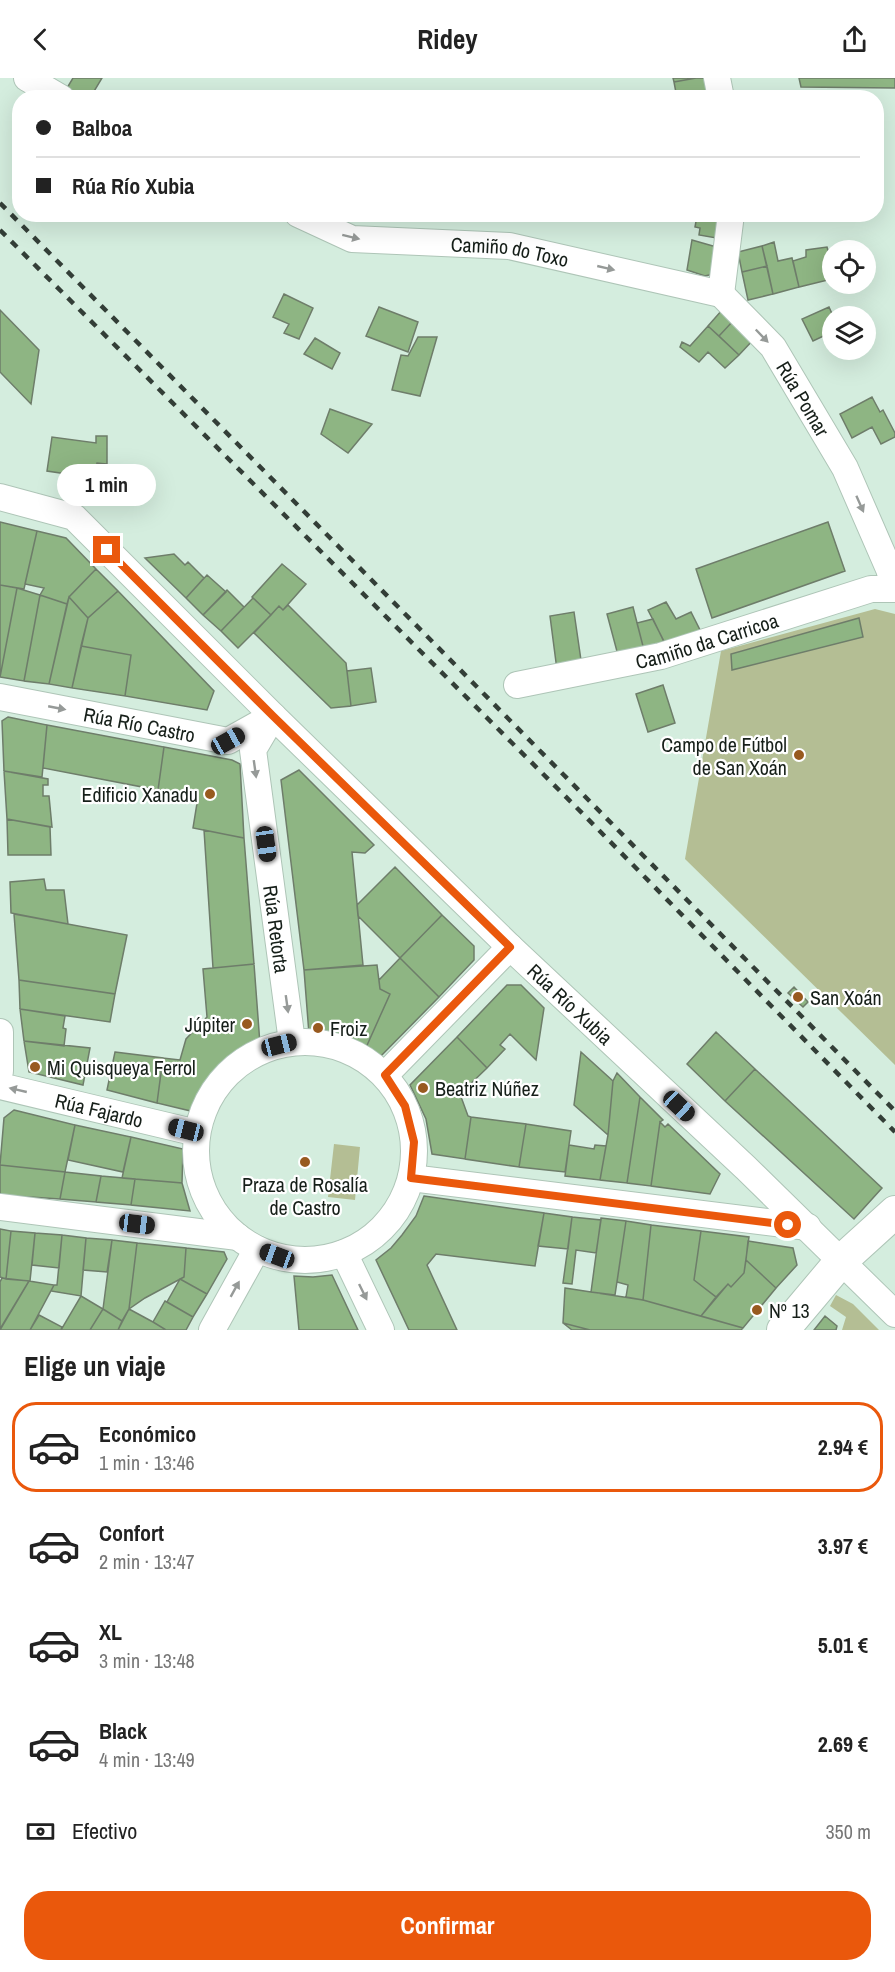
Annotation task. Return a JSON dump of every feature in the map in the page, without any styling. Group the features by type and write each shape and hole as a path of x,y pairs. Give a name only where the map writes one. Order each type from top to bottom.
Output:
{"street":[{"path":"27,78 47,90"},
{"name":"Camiño do Toxo","path":"315,222 352,239 509,246 721,294"},
{"path":"721,294 730,222"},
{"name":"Rúa Pomar","path":"721,294 773,347 839,458 885,559 895,589"},
{"name":"Rúa Río Xubia","path":"0,497 74,517 273,716 510,947 808,1227 895,1314"},
{"name":"Camiño da Carricoa","path":"517,685 661,656 871,589 895,589"},
{"name":"Rúa Río Castro","path":"0,697 228,741 273,716"},
{"name":"Rúa Retorta","path":"273,716 253,750 292,1042"},
{"path":"385,1075 510,947"},
{"path":"0,1032 0,1071"},
{"path":"0,1207 248,1243 277,1256 298,1260 321,1259 344,1253 367,1241 387,1224 402,1203 411,1178 414,1142 405,1106 385,1075 358,1055 326,1043 292,1042 265,1049 240,1062 220,1082 205,1106 197,1133 196,1151 200,1179 208,1201 222,1220 248,1243"},
{"name":"Rúa Fajardo","path":"0,1086 197,1133"},
{"path":"411,1178 808,1227"},
{"path":"783,1330 842,1261 895,1212"},
{"path":"212,1330 248,1243"},
{"path":"344,1253 381,1330"}],"green space":[{"name":"Campo de Fútbol de San Xoán","path":"875,609 895,614 895,1065 685,859 721,651"},
{"path":"334,1144 360,1147 355,1200 328,1197"},
{"path":"836,1295 853,1304 879,1330 842,1330 846,1317 830,1306"}],"building":[{"path":"73,78 102,78 95,90 67,88"},
{"path":"673,78 696,78 674,82"},
{"path":"706,78 708,90 676,90 674,82"},
{"path":"799,78 895,78 895,88 801,87"},
{"path":"696,222 725,222 722,239 699,235 700,228 695,227"},
{"path":"692,240 720,248 713,273 705,276 687,270"},
{"path":"774,242 778,261 792,258 799,287 773,294 762,246"},
{"path":"762,246 767,266 742,272 738,252"},
{"path":"822,248 822,281 799,287 793,261 806,257 806,250"},
{"path":"767,266 773,294 748,300 742,272"},
{"path":"284,294 313,308 299,339 284,333 289,324 273,317"},
{"path":"379,307 418,322 408,352 366,336"},
{"path":"0,310 39,350 31,404 0,372"},
{"path":"722,310 733,321 719,336 708,326"},
{"path":"822,310 822,337 813,341 802,319"},
{"path":"733,321 754,339 739,355 719,336"},
{"path":"708,326 739,355 725,368 708,352 699,362 680,347 682,342 690,346"},
{"path":"418,337 437,337 420,396 392,390 401,355 408,356"},
{"path":"315,338 340,353 332,369 304,354"},
{"path":"872,397 880,412 883,410 895,433 895,437 881,444 872,427 852,438 840,414"},
{"path":"330,409 372,424 348,453 321,434"},
{"path":"96,436 107,436 107,464 97,463 94,478 47,471 52,437 96,443"},
{"path":"0,522 37,531 24,589 0,585"},
{"path":"828,522 845,571 712,618 696,569"},
{"path":"37,531 66,538 96,569 69,597 67,604 40,595 44,588 25,584"},
{"path":"174,554 185,565 188,562 204,578 186,598 145,558"},
{"path":"282,564 306,584 283,610 279,606 271,615 252,597"},
{"path":"96,569 118,591 88,618 69,597"},
{"path":"207,575 226,592 203,615 186,598"},
{"path":"0,585 17,588 0,677"},
{"path":"17,588 40,595 24,681 0,677"},
{"path":"227,590 244,607 221,631 203,615"},
{"path":"118,591 214,691 207,710 125,696 131,655 81,646 88,618"},
{"path":"40,595 67,604 49,684 24,681"},
{"path":"69,597 88,618 72,688 49,684"},
{"path":"253,598 271,615 238,648 221,631"},
{"path":"666,602 676,619 691,612 701,632 667,647 648,610"},
{"path":"288,605 346,663 351,706 331,708 254,633 279,606 283,610"},
{"path":"633,607 645,654 619,659 607,614"},
{"path":"574,612 582,667 557,670 550,616"},
{"path":"859,618 863,637 732,670 731,654"},
{"path":"653,619 665,644 644,650 637,623"},
{"path":"81,646 131,655 125,696 72,688"},
{"path":"371,668 376,702 351,706 347,671"},
{"path":"663,685 675,723 648,732 636,694"},
{"path":"8,717 47,725 42,777 4,771 2,721"},
{"path":"47,725 164,747 158,790 43,768"},
{"name":"Edificio Xanadu","path":"164,747 232,760 240,764 244,838 193,828 198,797 158,790"},
{"path":"299,770 374,845 365,853 352,852 363,965 304,970 281,780"},
{"path":"4,771 48,779 48,785 43,785 43,796 49,796 52,827 7,819"},
{"path":"7,819 50,827 51,855 8,855"},
{"path":"204,830 244,838 254,964 213,968"},
{"path":"395,867 442,915 400,958 358,916 357,905"},
{"path":"44,879 46,890 64,890 68,924 11,913 10,882"},
{"path":"14,914 127,935 115,994 19,980"},
{"path":"442,915 474,946 474,960 439,997 400,958"},
{"path":"400,958 439,997 376,1061 364,1052 390,994 380,989 379,980"},
{"path":"254,964 260,1044 232,1061 215,1078 201,1098 195,1112 157,1103 163,1058 180,1060 186,1039 207,1017 203,969"},
{"path":"377,965 380,989 390,994 364,1052 334,1038 309,1034 304,970"},
{"path":"19,980 115,994 110,1022 20,1009"},
{"path":"507,985 521,985 544,1008 536,1060 510,1034 500,1045 505,1049 487,1068 457,1037"},
{"name":"San Xoán","path":"794,987 808,1002 803,1007 788,993"},
{"path":"20,1009 65,1016 64,1046 24,1041"},
{"path":"716,1032 755,1069 725,1101 687,1064"},
{"path":"457,1037 487,1068 460,1094 468,1116 471,1117 465,1159 432,1154 426,1119 410,1085"},
{"path":"24,1041 90,1048 83,1085 29,1072"},
{"path":"115,1052 163,1058 157,1103 107,1090"},
{"path":"581,1052 613,1081 608,1135 574,1105"},
{"path":"755,1069 882,1188 854,1219 725,1101"},
{"path":"617,1073 640,1097 627,1183 600,1180 608,1135 613,1081"},
{"path":"640,1097 663,1120 660,1122 651,1186 627,1183"},
{"path":"14,1110 75,1125 65,1172 0,1165 4,1118"},
{"path":"471,1117 526,1124 519,1167 465,1159"},
{"path":"660,1122 665,1127 668,1124 720,1174 710,1194 651,1186"},
{"path":"526,1124 571,1131 565,1172 519,1167"},
{"path":"75,1125 131,1137 123,1172 68,1160"},
{"path":"131,1137 183,1149 182,1183 122,1178"},
{"path":"569,1145 594,1149 595,1145 606,1146 600,1180 565,1176"},
{"path":"0,1165 65,1172 60,1199 0,1195"},
{"path":"65,1172 101,1176 96,1202 60,1199"},
{"path":"101,1176 135,1179 131,1205 96,1202"},
{"path":"135,1179 182,1183 190,1211 131,1205"},
{"path":"424,1196 544,1213 535,1266 436,1254 427,1265 457,1330 409,1330 376,1260 402,1235 416,1216"},
{"path":"544,1213 572,1217 568,1249 538,1246"},
{"path":"572,1217 601,1220 596,1253 576,1250 572,1284 563,1283"},
{"path":"601,1218 626,1221 615,1295 591,1292"},
{"path":"626,1221 651,1225 643,1300 626,1297 628,1285 617,1282"},
{"path":"651,1225 701,1231 694,1280 716,1297 701,1316 643,1300"},
{"path":"0,1229 11,1231 6,1279 0,1277"},
{"path":"11,1231 35,1233 30,1281 6,1279"},
{"path":"701,1231 749,1237 744,1273 731,1287 728,1284 716,1297 694,1280"},
{"path":"35,1233 62,1235 59,1268 32,1265"},
{"path":"62,1235 86,1238 81,1296 51,1291 54,1285 57,1285"},
{"path":"86,1238 112,1240 107,1272 83,1270"},
{"path":"112,1240 137,1243 129,1309 122,1321 103,1309"},
{"path":"748,1241 793,1248 797,1265 776,1288 746,1260"},
{"path":"137,1243 186,1248 184,1277 129,1309"},
{"path":"186,1248 224,1252 227,1259 207,1294 180,1279 184,1277"},
{"path":"746,1260 776,1288 743,1328 701,1316 728,1284 731,1287 744,1273"},
{"path":"332,1275 358,1330 299,1330 294,1276"},
{"path":"2,1278 29,1281 0,1329 0,1282"},
{"path":"180,1279 207,1294 193,1317 167,1302"},
{"path":"29,1281 54,1285 30,1330 0,1330"},
{"path":"565,1288 643,1300 743,1328 741,1330 590,1330 563,1323"},
{"path":"81,1296 103,1309 90,1330 61,1330"},
{"path":"165,1301 193,1317 186,1330 166,1330 153,1322"},
{"path":"103,1309 122,1321 118,1330 90,1330"},
{"path":"129,1309 153,1322 166,1330 118,1330"},
{"path":"39,1315 62,1327 61,1330 30,1330"},
{"path":"825,1316 837,1326 836,1330 814,1330"},
{"path":"563,1323 590,1330 572,1330"}],"railway":[{"path":"0,203 12,215"},
{"path":"19,222 895,1111"},
{"path":"0,230 583,814 895,1132"}],"place":[{"name":"Campo de Fútbol de San Xoán","path":"799,755"},
{"name":"Edificio Xanadu","path":"210,794"},
{"name":"San Xoán","path":"798,997"},
{"name":"Júpiter","path":"247,1024"},
{"name":"Froiz","path":"318,1028"},
{"name":"Mi Quisqueya Ferrol","path":"35,1067"},
{"name":"Beatriz Núñez","path":"423,1088"},
{"name":"Praza de Rosalía de Castro","path":"305,1162"},
{"name":"Nº 13","path":"757,1310"}],"route":[{"path":"107,550 510,947 385,1075 405,1106 414,1142 411,1178 788,1225"}]}
